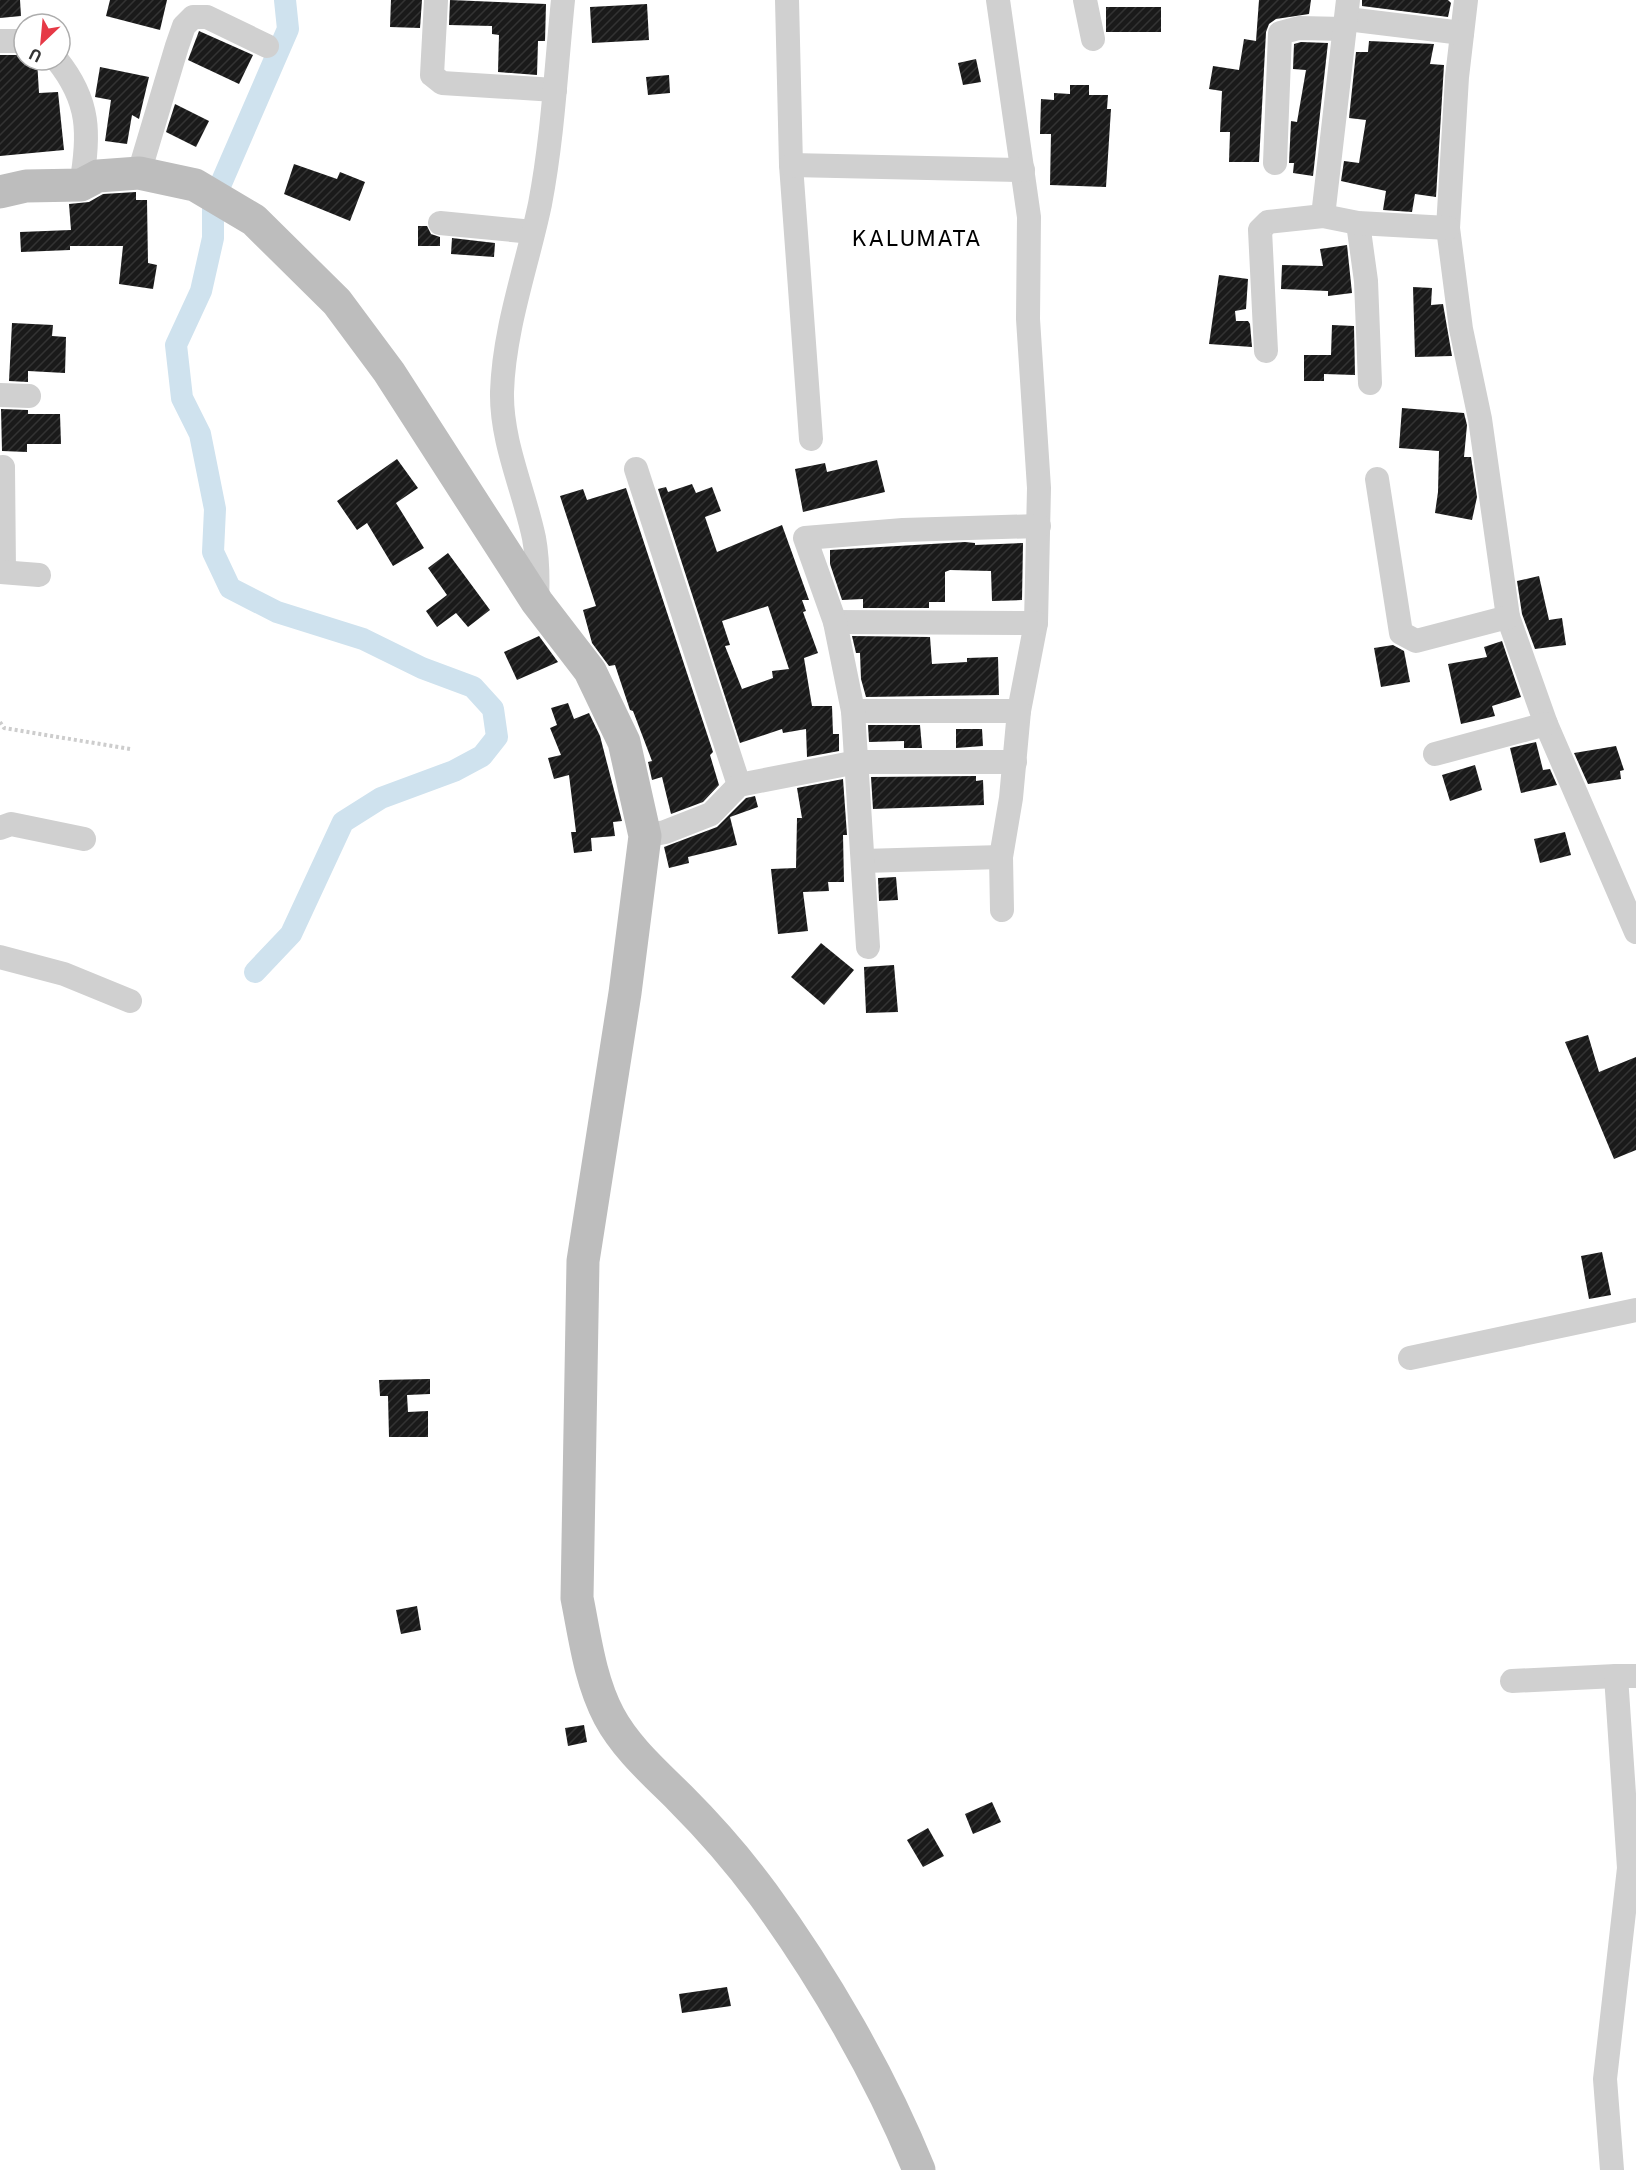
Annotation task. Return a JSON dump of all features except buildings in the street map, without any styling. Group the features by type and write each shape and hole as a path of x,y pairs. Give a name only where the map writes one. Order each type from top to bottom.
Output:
{"street":[{"path":"436,0 432,75 434,79 442,83 555,90"},
{"path":"537,602 538,574 534,538 509,446 502,392 513,315 540,204 555,90 563,0"},
{"path":"787,0 791,165 811,439"},
{"path":"998,0 1007,76 1029,216 1028,319 1039,488 1036,623 1019,711 1015,762 1001,857 1002,910"},
{"path":"1086,0 1094,39"},
{"path":"1466,0 1448,228 1461,329 1480,419 1508,617 1546,724 1636,932"},
{"path":"139,173 177,46 184,26 193,16 207,17 267,46"},
{"path":"1275,163 1280,33 1346,16 1462,33"},
{"path":"1323,216 1346,16"},
{"path":"66,72 80,92 84,108 87,151 81,185"},
{"path":"791,165 1023,170"},
{"path":"0,192 26,186 81,185 98,176 139,173 195,185 254,220 337,302 389,372 537,602 590,671 624,742 645,836 626,993 583,1261 578,1598 587,1650 596,1685 610,1718 646,1766 680,1798 732,1855 764,1895 832,2001 899,2120 919,2170"},
{"path":"1266,351 1260,230 1268,222 1323,216 1358,223 1448,228"},
{"path":"440,223 533,232"},
{"path":"1358,223 1366,281 1370,383"},
{"path":"0,395 29,396"},
{"path":"3,467 2,571 39,575"},
{"path":"636,470 739,785"},
{"path":"1377,479 1401,633 1416,641 1508,617"},
{"path":"868,947 853,711 835,622 806,546 806,536 903,530 1039,526"},
{"path":"835,622 1036,623"},
{"path":"853,711 1019,711"},
{"path":"1435,754 1546,724"},
{"path":"645,836 665,832 711,814 739,785 857,762 1015,762"},
{"path":"0,828 11,824 84,839"},
{"path":"863,861 1001,857"},
{"path":"0,957 64,974 130,1000"},
{"path":"1410,1358 1636,1310"},
{"path":"1512,1681 1626,1676 1629,1868 1605,2079 1612,2170"}],"path":[{"path":"0,722 4,728 130,750"}],"waterway":[{"path":"255,972 291,934 343,822 381,798 454,771 482,756 497,737 493,709 473,687 422,668 363,639 277,612 230,588 213,552 215,509 200,434 182,398 176,345 201,291 213,238 213,202 288,29 285,0"}],"district":[{"name":"KALUMATA","path":"917,238"}]}
